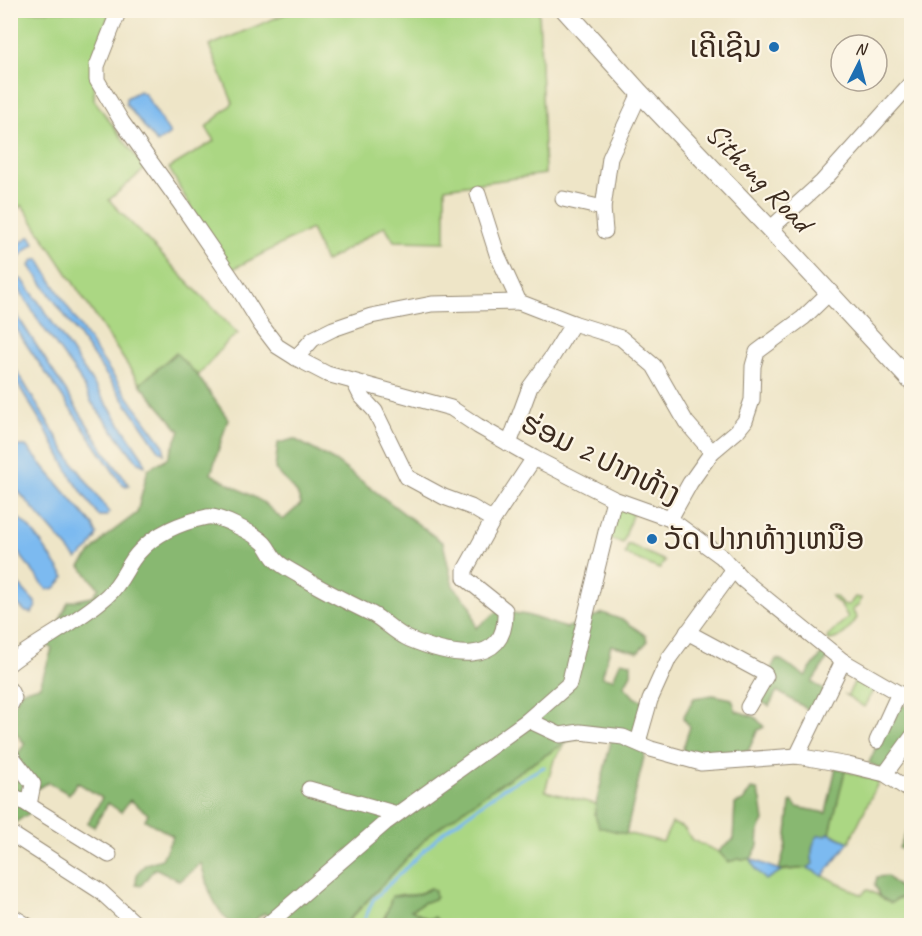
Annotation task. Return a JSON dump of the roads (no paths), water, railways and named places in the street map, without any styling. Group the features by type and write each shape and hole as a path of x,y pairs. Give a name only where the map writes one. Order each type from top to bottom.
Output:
{"main road":[{"name":"Sithong Road","path":"565,10 912,382"}],"street":[{"name":"ຮ່ອມ 2 ປາກທ້າງ","path":"119,10 97,66 97,80 122,122 277,346 327,374 451,408 534,458 614,499 670,519 722,557 743,580 843,661 905,697"},
{"path":"770,229 822,182 912,82"},
{"path":"605,231 603,208 610,158 640,93"},
{"path":"478,194 497,254 519,302"},
{"path":"563,199 603,208"},
{"path":"670,519 690,483 712,452 737,431 745,421 752,400 753,366 758,352 803,318 828,294"},
{"path":"296,358 313,339 333,329 371,316 432,304 519,302 573,323 621,338 654,366 686,422 712,452"},
{"path":"509,444 530,387 573,323"},
{"path":"354,382 361,396 375,411 401,477 471,507 493,520"},
{"path":"10,663 59,632 108,595 124,577 139,552 171,528 210,517 234,524 264,543 277,562 325,591 380,619 408,639 458,654 474,655 486,651 494,645 504,629 505,610 465,578 465,570 493,520 534,458"},
{"path":"267,926 397,814 528,720 569,684 614,499"},
{"path":"638,742 650,700 669,658 734,569"},
{"path":"687,632 765,674 766,676 747,706"},
{"path":"797,756 843,661"},
{"path":"10,690 14,698 10,706"},
{"path":"877,741 905,697"},
{"path":"528,720 560,735 580,732 623,737 651,749 701,763 797,756 848,765 885,774 912,792"},
{"path":"885,774 912,737"},
{"path":"10,754 33,784 29,805"},
{"path":"309,789 397,814"},
{"path":"10,797 14,796 109,855"},
{"path":"10,833 100,891 138,926"},
{"path":"10,915 28,926"}],"water":[{"path":"139,91 145,94 170,134 157,143 126,104 126,98"},
{"path":"30,236 34,243 11,264 11,250"},
{"path":"39,259 98,354 164,446 164,454 158,449 30,266 32,261"},
{"path":"18,278 23,280 38,301 143,458 145,466 138,463 92,403 78,376 40,323 14,281"},
{"path":"11,306 105,452 129,485 121,483 24,341 11,320"},
{"path":"10,360 69,457 109,512 107,516 99,516 72,478 11,373"},
{"path":"18,446 26,446 93,525 97,535 90,548 77,559 11,483 11,451"},
{"path":"17,517 37,537 65,577 55,588 47,590 11,543 11,523"},
{"path":"10,575 35,602 36,606 32,613 26,612 11,598"},
{"path":"828,833 849,842 823,876 808,868 813,864 814,842 819,835 826,836"},
{"path":"751,859 781,871 766,880 756,870"}],"waterway":[{"path":"362,926 373,900 442,833 504,788 544,767"}],"place":[{"name":"ເຄີເຊີນ","path":"774,47"},
{"name":"ວັດ ປາກທ້າງເຫນືອ","path":"652,539"}]}
